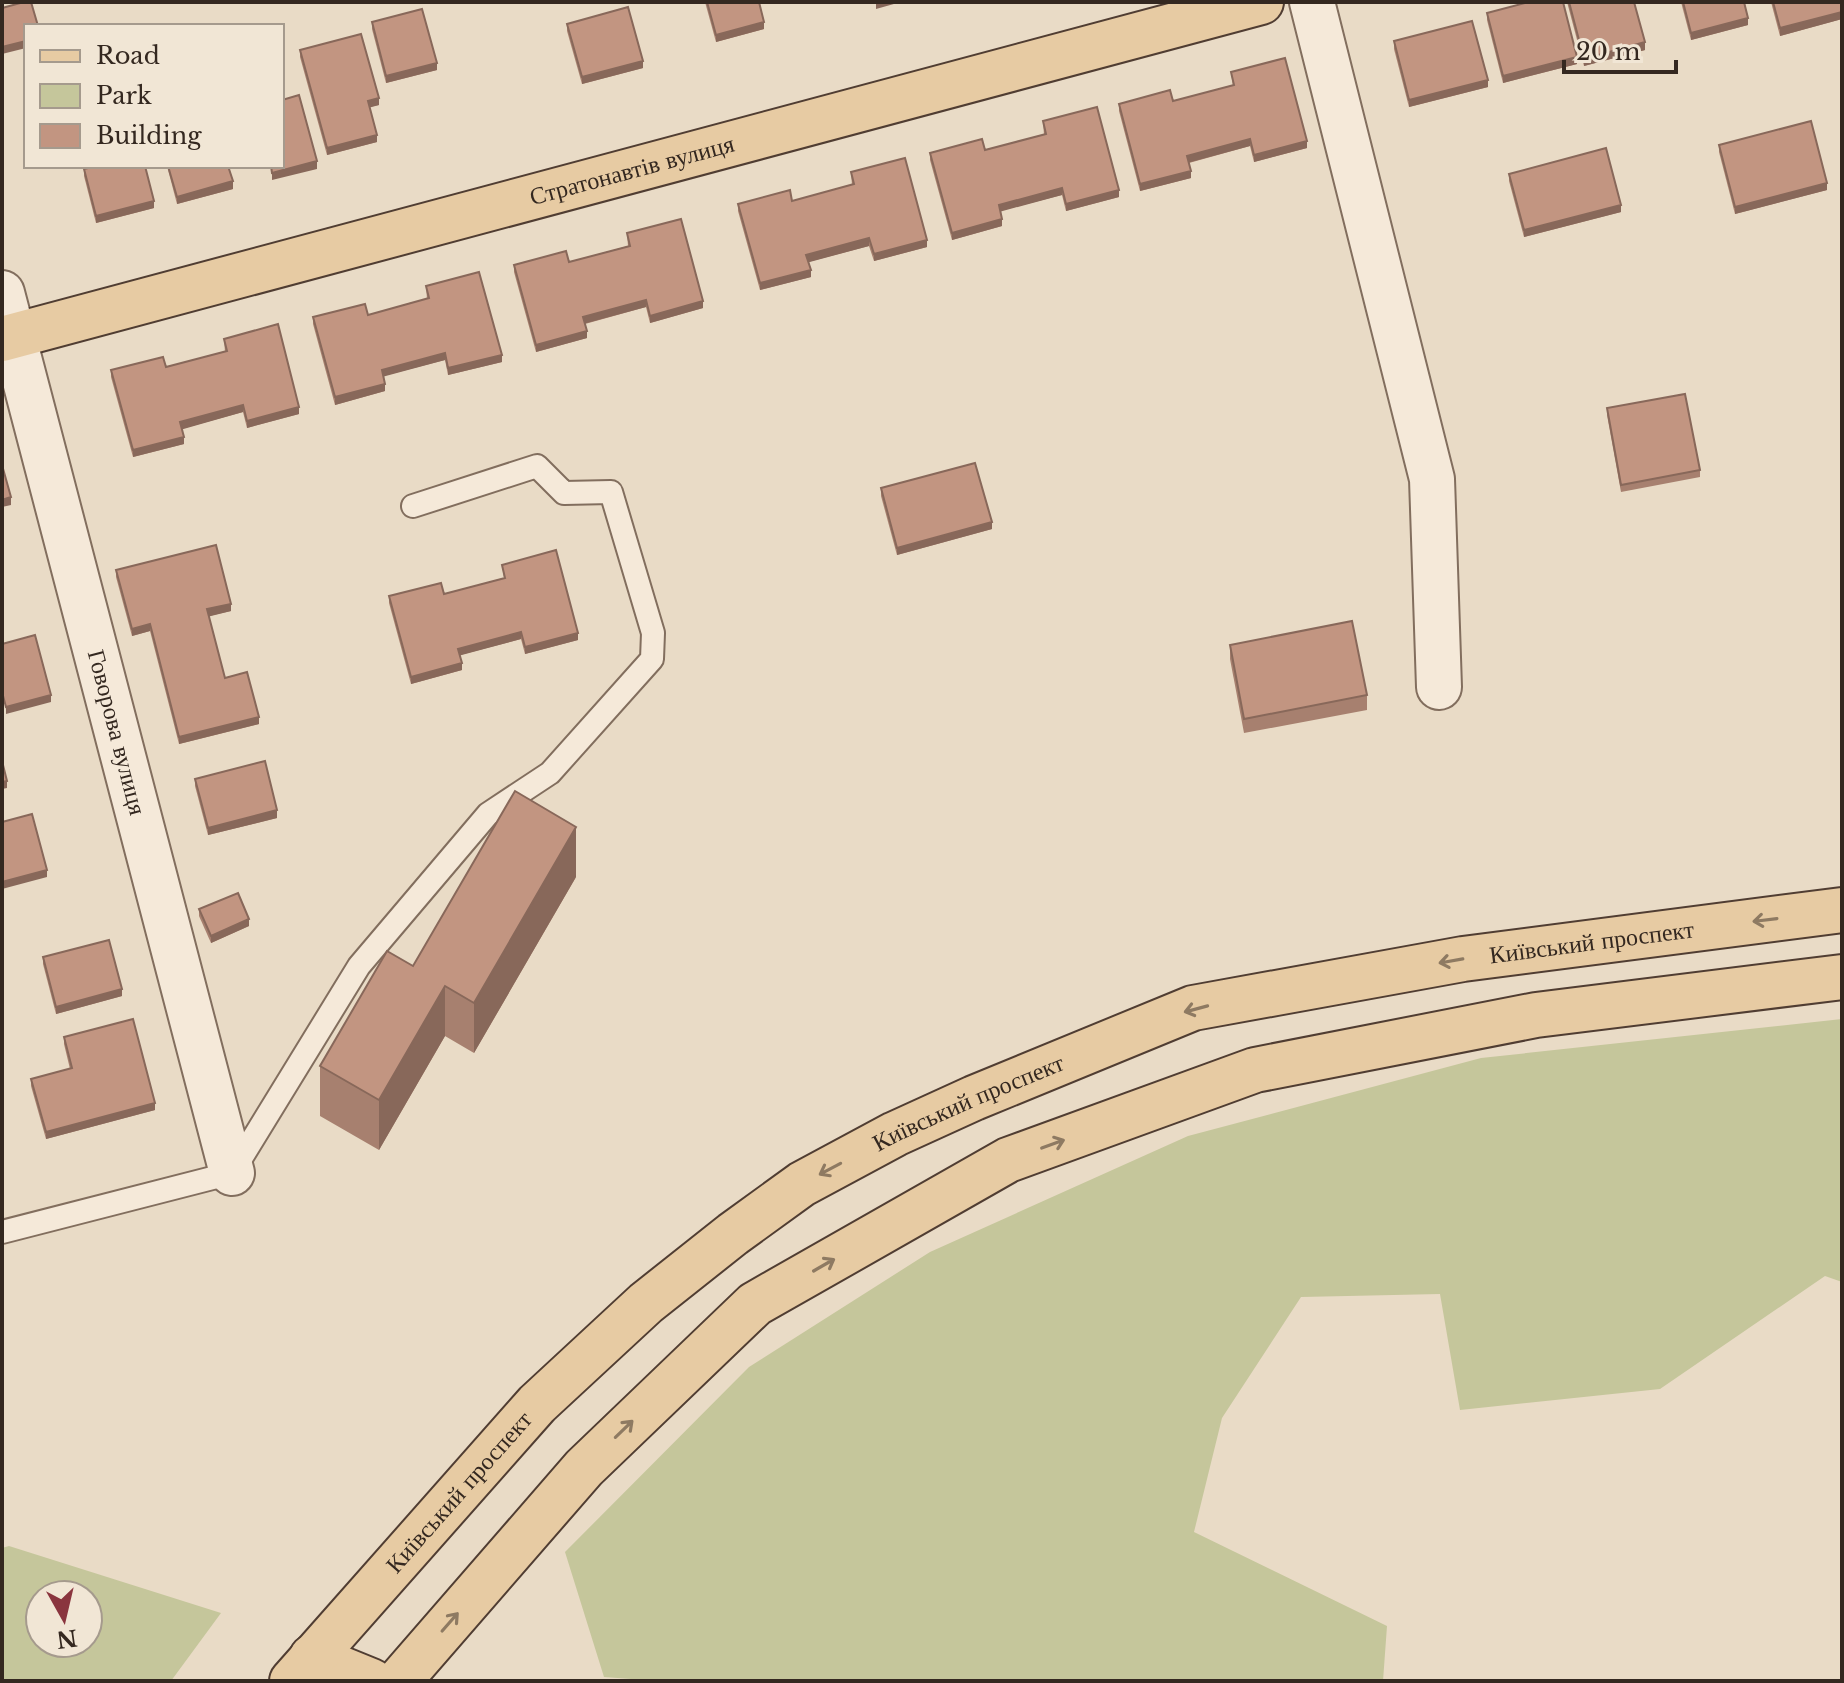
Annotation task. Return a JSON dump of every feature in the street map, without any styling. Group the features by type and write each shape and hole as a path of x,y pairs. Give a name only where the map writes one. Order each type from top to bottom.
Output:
{"main road":[{"name":"Стратонавтів вулиця","path":"8,338 1261,2"},
{"name":"Київський проспект","path":"302,1669 537,1404 646,1303 802,1184 895,1134 1193,1008 1463,959 1842,910"},
{"path":"399,1681 584,1468 755,1304 1008,1160 1255,1070 1536,1015 1842,977"},
{"path":"302,1669 371,1681"}],"street":[{"path":"1312,2 1432,479 1439,687"},
{"name":"Говорова вулиця","path":"2,293 8,338 232,1173"}],"lane":[{"path":"2,1232 232,1173 359,966 488,814 550,773 652,659 653,633 611,492 564,493 537,466 413,506"}],"green space":[{"path":"1842,1019 1842,1282 1825,1276 1660,1389 1460,1410 1440,1294 1301,1297 1222,1418 1194,1532 1387,1626 1383,1681 658,1681 604,1677 565,1552 749,1367 930,1252 1188,1136 1481,1058"},
{"path":"9,1546 221,1613 171,1681 2,1681 2,1548"}],"building":[{"path":"31,2 37,24 24,24 24,42 2,47 2,8"},
{"path":"707,2 759,2 764,22 716,35"},
{"path":"1529,2 1563,2 1577,57 1503,76 1487,13"},
{"path":"1569,2 1634,2 1645,42 1584,59"},
{"path":"1683,2 1744,2 1748,18 1691,33"},
{"path":"1773,2 1842,2 1842,12 1780,28"},
{"path":"628,7 643,61 582,77 567,24"},
{"path":"422,9 437,63 386,76 372,22"},
{"path":"1472,21 1488,80 1409,100 1394,41"},
{"path":"361,34 379,98 368,101 377,135 327,148 300,50"},
{"path":"1285,58 1307,141 1254,155 1250,139 1187,156 1191,171 1140,184 1119,104 1170,90 1173,101 1234,85 1231,72"},
{"path":"299,95 317,161 272,173 271,168 284,168 284,99"},
{"path":"1097,107 1119,190 1066,204 1062,188 999,205 1002,219 952,233 930,153 982,139 985,150 1046,134 1043,121"},
{"path":"1811,121 1827,183 1735,207 1719,145"},
{"path":"1606,148 1621,205 1524,230 1509,174"},
{"path":"905,158 927,240 874,254 869,238 806,255 811,270 760,283 738,204 790,190 792,201 854,184 851,172"},
{"path":"146,168 154,201 96,216 84,169"},
{"path":"169,168 229,168 233,181 177,197"},
{"path":"681,219 703,301 650,316 646,300 583,317 587,331 536,345 514,265 566,251 569,262 630,246 627,233"},
{"path":"479,272 502,355 448,368 445,353 382,370 385,384 335,397 313,317 365,304 368,315 429,298 426,286"},
{"path":"278,324 299,407 247,421 243,405 180,422 184,437 133,450 111,370 163,357 166,367 227,351 224,339"},
{"path":"1685,394 1700,470 1621,485 1607,408"},
{"path":"975,463 992,522 897,548 881,488"},
{"path":"2,465 11,497 2,500"},
{"path":"216,545 231,604 207,609 225,678 247,672 259,717 179,737 150,624 132,629 116,570"},
{"path":"556,550 578,633 525,647 521,632 458,649 462,663 411,677 389,596 441,583 444,594 505,578 502,565"},
{"path":"1352,621 1367,695 1244,719 1230,645"},
{"path":"35,635 51,695 6,707 2,692 2,644"},
{"path":"2,761 7,781 2,782"},
{"path":"265,761 277,810 208,828 195,779"},
{"path":"515,791 576,827 474,1003 445,986 379,1100 320,1066 387,951 413,966"},
{"path":"32,814 47,870 2,882 2,822"},
{"path":"238,893 249,919 211,936 199,909"},
{"path":"109,940 122,989 56,1007 43,957"},
{"path":"133,1019 155,1103 46,1132 31,1079 72,1068 64,1037"}]}
